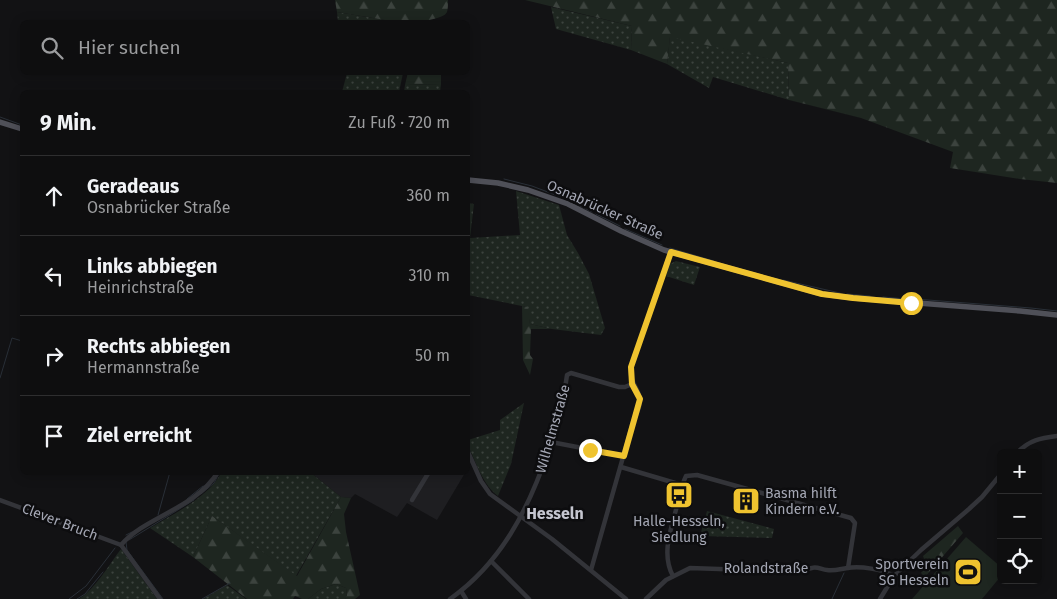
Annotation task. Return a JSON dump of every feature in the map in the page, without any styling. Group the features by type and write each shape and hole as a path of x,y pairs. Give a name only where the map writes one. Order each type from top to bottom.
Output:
{"main road":[{"path":"0,122 20,128"},
{"name":"Osnabrücker Straße","path":"470,180 498,183 554,198 637,238 671,252 822,294 1020,310 1057,315"}],"street":[{"path":"591,570 639,406 640,399 632,384 631,367 671,252"},
{"name":"Wilhelmstraße","path":"450,599 461,591 491,561 522,518 536,487 564,401 567,375 571,373 619,387 632,384"},
{"path":"1021,449 1033,440 1057,436"},
{"path":"551,442 624,456"},
{"path":"470,456 481,481 490,494 591,570 626,599"},
{"path":"620,467 682,485"},
{"path":"160,599 121,545 131,536 191,499 207,486 216,475"},
{"path":"412,500 426,475"},
{"path":"673,576 670,570 668,545 682,485 686,476 697,475 851,518 855,523 848,568"},
{"path":"880,599 894,576 969,509 997,479"},
{"name":"Clever Bruch","path":"0,500 121,545"},
{"path":"491,561 529,599"},
{"name":"Rolandstraße","path":"646,599 673,576 694,567 733,570 789,568 807,570 817,568 838,570 848,568 884,570 894,576"},
{"path":"461,591 466,599"}],"shaded area":[{"path":"314,475 464,475 437,520 407,503 397,517 355,494 351,498 341,497"}],"green space":[{"path":"335,0 448,0 447,12 444,15 427,20 385,20 337,12"},
{"path":"525,0 1057,0 1057,183 950,168 953,152 861,118 789,100 788,63 670,37 667,64 631,50 632,26"},
{"path":"551,7 632,26 631,50 556,29"},
{"path":"337,12 385,20 338,20"},
{"path":"670,36 788,63 789,100 713,77 709,88 667,64"},
{"path":"346,75 403,75 399,90 343,90"},
{"path":"407,75 441,75 441,84 405,85"},
{"path":"441,84 440,90 404,90 405,85"},
{"path":"516,191 559,205 567,235 589,274 605,328 601,335 552,329 530,324 527,307 470,295 470,238 520,235"},
{"path":"470,203 474,204 470,238"},
{"path":"676,261 700,267 694,285 666,276 670,264"},
{"path":"522,306 528,307 530,324 552,329 531,329 530,355 533,359 530,375 523,360"},
{"path":"524,403 511,464 498,496 488,486 480,473 470,450 470,439 500,430 500,420"},
{"path":"220,475 314,475 341,497 296,576 212,516 193,557 150,528 199,497"},
{"path":"341,497 351,498 344,514 346,532 360,595 355,599 345,599 347,596 346,588 336,584 321,589 308,599 295,596 293,599 247,599 193,557 212,516 297,576"},
{"path":"707,511 774,529 772,538 700,536"},
{"path":"958,526 963,533 925,577 921,573 926,564 923,556"},
{"name":"Sportverein SG Hesseln","path":"966,537 997,564 997,581 982,599 912,599"},
{"path":"121,549 157,599 79,599 96,583"},
{"path":"336,584 346,588 347,597 345,599 308,599 321,589"},
{"path":"227,585 246,599 203,599"}],"waterway":[{"path":"0,117 20,124"},
{"path":"504,179 532,186 566,199"},
{"path":"574,203 592,212"},
{"path":"596,214 620,226"},
{"path":"625,229 662,245"},
{"path":"670,248 714,261"},
{"path":"783,280 840,293"},
{"path":"847,294 870,296"},
{"path":"883,297 907,299"},
{"path":"915,299 1057,311"},
{"path":"0,378 12,338 20,340"},
{"path":"158,515 169,475"},
{"path":"201,494 214,483 218,475"},
{"path":"187,499 203,486"},
{"path":"129,540 194,500"},
{"path":"126,535 132,532"},
{"path":"126,542 127,550 163,599"},
{"path":"69,599 86,586 115,548"},
{"path":"77,599 85,594 103,572"},
{"path":"832,599 844,573"},
{"path":"202,599 230,583"}],"place":[{"name":"Halle-Hesseln, Siedlung","path":"679,495"},
{"name":"Basma hilft Kindern e.V.","path":"746,501"},
{"name":"Sportverein SG Hesseln","path":"968,572"}],"district":[{"name":"Hesseln","path":"555,513"}],"route":[{"path":"590,450 624,456 640,399 632,384 631,367 671,252 822,294 911,303"}]}
